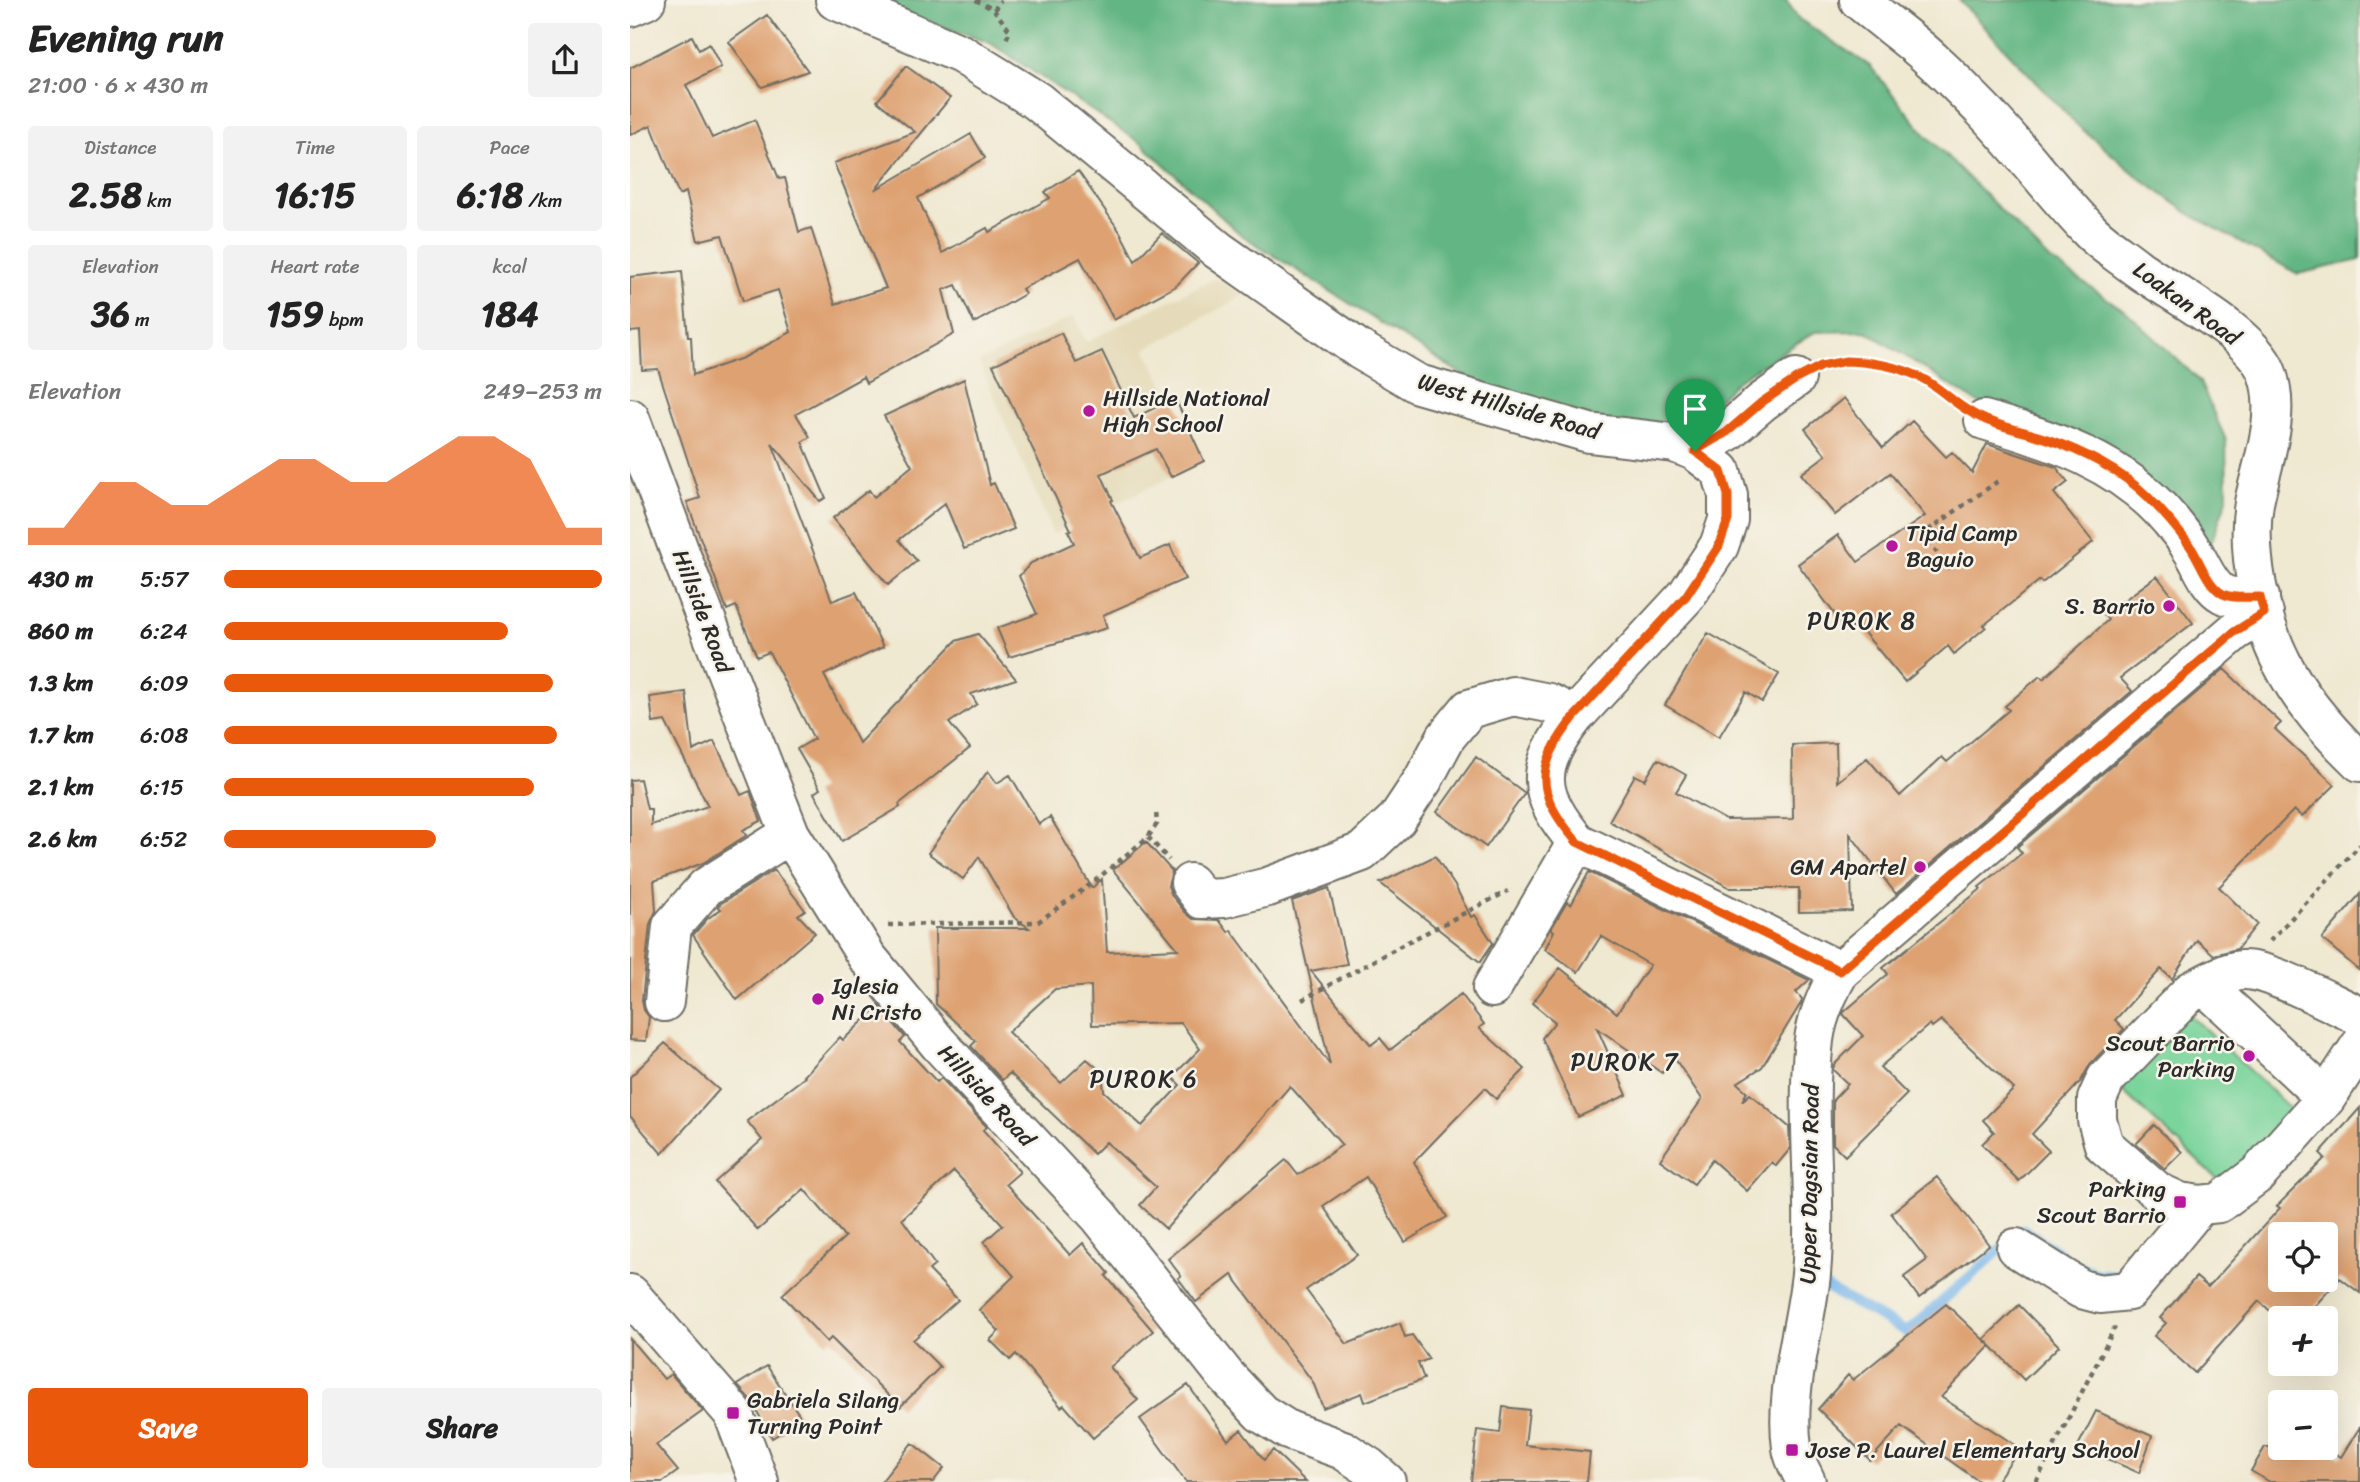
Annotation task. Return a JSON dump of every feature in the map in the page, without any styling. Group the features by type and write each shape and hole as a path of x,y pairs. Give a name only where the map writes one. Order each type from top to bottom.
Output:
{"street":[{"path":"630,7 646,0"},
{"name":"West Hillside Road","path":"835,0 961,54 1006,80 1037,101 1218,250 1360,350 1418,384 1590,433 1674,443 1695,451 1721,471 1728,495 1728,520 1719,546 1686,596 1558,737 1548,755 1546,791 1552,809 1577,842 1840,971"},
{"name":"Loakan Road","path":"1860,0 1932,60 1982,109 2093,234 2234,334 2256,355 2267,373 2271,396 2271,424 2251,530 2253,561 2262,605 2281,663 2310,708 2360,762"},
{"path":"1695,451 1727,432 1762,402 1796,379"},
{"name":"Hillside Road","path":"630,418 790,834 867,957 902,1001 1099,1216 1226,1376 1261,1413 1288,1430 1343,1450 1386,1482"},
{"path":"1840,971 2262,605 2224,594 2216,588 2191,547 2169,520 2145,494 2118,474 2066,446 1984,420"},
{"path":"1190,883 1202,899 1224,898 1268,887 1362,852 1397,819 1423,780 1446,737 1469,709 1513,696 1549,703 1575,716"},
{"path":"664,1002 672,926 706,887 790,834"},
{"path":"1492,988 1577,842"},
{"path":"2360,1017 2268,975 2243,970 2191,991 2106,1079 2097,1099 2097,1120 2104,1144 2158,1192 2180,1202 2200,1205 2219,1203 2258,1174 2326,1098 2360,1046"},
{"name":"Upper Dagsian Road","path":"1806,1482 1792,1450 1792,1402 1796,1352 1811,1274 1813,1062 1815,1037 1824,1004 1840,971"},
{"path":"2204,985 2326,1098"},
{"path":"2017,1248 2081,1289 2100,1294 2129,1291 2200,1205"},
{"path":"630,1294 733,1413 759,1482"}],"path":[{"path":"976,0 994,10 1010,31"},
{"path":"994,10 1001,0"},
{"path":"1796,379 1821,366 1846,361 1872,362 1902,370 1931,383 1957,405 1984,420"},
{"path":"1949,569 1923,534 2001,479"},
{"path":"904,923 1038,922 1091,884 1148,837 1157,824 1156,813"},
{"path":"2243,970 2360,845"},
{"path":"1302,1000 1506,891"},
{"path":"2036,1482 2114,1329"}],"shaded area":[{"name":"Hillside National High School","path":"1215,278 1245,295 1145,349 1204,461 1053,534 979,362 1074,316 1086,342"}],"green space":[{"path":"866,0 1786,0 1799,19 1870,66 1923,132 2050,260 2127,312 2199,380 2226,440 2227,499 2207,554 2008,420 1866,331 1815,332 1738,380 1696,421 1649,433 1485,389 1240,234 1142,144 990,43"},
{"path":"1959,0 2360,0 2360,260 2298,274 2188,213 2141,179 2076,124"},
{"path":"2187,1012 2297,1115 2227,1188 2116,1085"}],"building":[{"path":"767,15 808,71 762,87 729,42"},
{"path":"692,36 699,50 709,44 721,67 686,85 712,138 755,120 779,179 785,178 799,232 811,228 835,304 886,288 834,163 915,132 877,101 906,66 950,98 875,190 971,134 985,158 918,198 942,253 987,228 989,232 1050,198 1045,192 1078,171 1120,232 1135,261 1162,233 1198,263 1176,286 1114,320 1080,258 1022,289 1025,294 974,323 956,285 943,290 954,334 866,383 863,377 796,414 810,437 802,442 826,498 820,501 772,443 832,601 856,592 883,647 824,675 859,743 956,641 978,634 1016,679 971,694 977,704 949,723 970,748 899,804 900,807 842,841 814,793 820,789 797,749 814,739 769,652 757,657 736,606 727,610 687,502 700,498 658,369 642,370 640,331 630,332 630,277 682,271 693,375 743,358 791,332 778,290 743,301 722,235 698,241 686,192 679,195 651,125 630,135 630,68"},
{"path":"1061,333 1076,363 1102,351 1134,418 1175,398 1204,461 1171,477 1156,449 1101,474 1113,500 1111,501 1140,558 1170,545 1185,579 1103,615 1107,628 1009,657 997,628 1037,614 1019,576 1031,563 1074,543 1068,531 1071,530 993,365"},
{"path":"964,379 990,485 994,483 1014,529 964,549 945,503 899,540 917,561 888,585 833,518 869,490 874,497 912,466 884,416"},
{"path":"1844,398 1883,448 1912,421 1946,457 1952,452 1972,473 1987,444 2056,467 2068,482 2054,493 2093,542 1984,625 1986,627 1954,654 1948,646 1905,682 1857,624 1847,631 1798,564 1838,535 1858,562 1925,516 1890,473 1835,515 1801,474 1826,455 1805,429"},
{"path":"2157,576 2193,623 2120,678 2132,691 1896,894 1850,834 1852,911 1799,912 1799,888 1730,888 1609,821 1635,775 1645,780 1658,759 1686,775 1676,792 1726,820 1793,819 1792,745 1836,743 1837,782 1867,758 1900,796 1942,757 1947,762 2009,710 2005,706 2040,676 2043,679 2108,620 2104,615"},
{"path":"1708,633 1779,674 1762,702 1746,692 1719,737 1665,705"},
{"path":"2224,669 2281,723 2275,729 2335,785 2302,817 2294,810 2219,887 2257,924 2237,949 2214,955 2197,940 2172,979 2161,969 2115,1020 2124,1029 2090,1064 2081,1081 2032,1134 2049,1151 2019,1181 1982,1144 1994,1132 1983,1120 2014,1089 1941,1020 1932,1027 1930,1024 1880,1067 1907,1094 1845,1156 1833,1144 1833,1100 1848,1084 1833,1070 1834,1065 1863,1036 1844,1012 1888,974 1883,968 2022,853 2017,847"},
{"path":"686,692 693,751 714,741 741,795 750,791 761,821 743,830 747,835 703,863 654,881 656,911 650,924 642,1000 649,1017 646,1041 630,1040 630,780 640,779 647,809 651,809 651,825 708,806 665,721 653,723 650,697"},
{"path":"1476,757 1525,793 1486,847 1437,812"},
{"path":"988,771 997,783 1010,775 1039,824 1050,817 1092,888 1102,879 1107,952 1178,949 1113,870 1146,842 1172,871 1168,886 1172,896 1185,912 1193,919 1219,920 1228,932 1231,930 1330,1065 1292,901 1329,888 1347,964 1311,971 1371,1045 1380,1038 1390,1050 1461,994 1484,1024 1479,1028 1525,1069 1496,1099 1485,1088 1414,1162 1447,1217 1405,1242 1366,1177 1323,1206 1357,1255 1306,1290 1347,1344 1400,1323 1405,1337 1412,1335 1429,1359 1418,1363 1424,1379 1365,1402 1362,1393 1323,1408 1313,1382 1232,1275 1196,1302 1168,1259 1286,1160 1298,1175 1342,1145 1290,1086 1166,1229 1140,1205 1156,1187 1106,1142 1094,1154 1010,1073 1002,1080 971,1046 976,1041 936,1004 935,928 1029,928 1014,917 979,857 963,879 928,853","holes":["1091,986 1092,1025 1181,1023 1200,1049 1172,1077 1180,1085 1142,1126 1104,1091 1102,1072 1087,1059 1061,1083 1008,1032 1055,989"]},
{"path":"1435,856 1471,917 1475,915 1493,943 1480,962 1380,883"},
{"path":"774,870 805,910 798,915 815,933 737,1000 693,935 707,919 721,909 718,906 720,904"},
{"path":"1589,872 1809,980 1796,992 1802,999 1801,1003 1762,1067 1737,1083 1747,1092 1742,1101 1750,1094 1789,1127 1790,1149 1776,1166 1772,1162 1747,1191 1712,1160 1694,1184 1660,1160 1702,1099 1673,1056 1662,1073 1597,1028 1627,1095 1578,1117 1542,1038 1555,1022 1532,1003 1560,968 1617,1013 1650,965 1601,936 1578,972 1545,949 1554,931 1551,929 1567,902 1571,905"},
{"path":"2360,894 2360,971 2322,939"},
{"path":"879,1006 905,1037 900,1042 937,1082 941,1078 987,1127 983,1130 1020,1172 1006,1184 1070,1255 1083,1243 1109,1273 1106,1276 1153,1331 1110,1367 1138,1400 1093,1438 1064,1405 1061,1407 1016,1354 1010,1360 990,1340 999,1331 979,1310 1014,1276 984,1242 1003,1225 954,1171 902,1219 935,1265 929,1270 958,1300 913,1340 940,1367 900,1407 831,1338 827,1342 782,1295 845,1237 804,1189 758,1230 715,1182 762,1140 747,1121 805,1077 840,1037 843,1040"},
{"path":"665,1043 719,1090 662,1154 630,1116 630,1077"},
{"path":"2360,1108 2360,1293 2340,1278 2338,1280 2338,1222 2268,1222 2268,1292 2327,1292 2315,1306 2268,1306 2268,1309 2259,1301 2195,1373 2154,1336 2166,1323 2160,1318 2196,1277 2208,1287 2280,1208 2277,1206 2325,1158 2320,1153"},
{"path":"2154,1125 2182,1152 2165,1169 2136,1144"},
{"path":"1937,1177 1989,1245 1919,1298 1904,1277 1927,1260 1891,1213"},
{"path":"1946,1304 1990,1346 1941,1397 2020,1448 1996,1482 1980,1482 1901,1426 1870,1460 1818,1409 1848,1375 1853,1380"},
{"path":"2019,1305 2059,1346 2024,1380 1984,1339"},
{"path":"630,1339 664,1379 671,1374 703,1411 656,1445 678,1471 663,1482 630,1482"},
{"path":"767,1366 802,1419 772,1438 750,1399 737,1385"},
{"path":"1188,1385 1228,1440 1241,1430 1264,1460 1273,1450 1306,1482 1186,1482 1140,1419"},
{"path":"1503,1407 1529,1410 1525,1445 1590,1452 1587,1482 1471,1482 1477,1430 1500,1433"},
{"path":"2096,1411 2152,1436 2139,1473 2078,1446"},
{"path":"2360,1427 2360,1482 2270,1482 2251,1471 2265,1447 2268,1447 2268,1460 2338,1460 2338,1455 2341,1457"},
{"path":"912,1443 944,1468 933,1482 881,1482"}],"waterway":[{"path":"1817,1283 1907,1332 2024,1229 2061,1254"},
{"path":"2074,1263 2096,1274 2115,1275"}],"place":[{"name":"Hillside National High School","path":"1089,411"},
{"name":"Tipid Camp Baguio","path":"1892,546"},
{"name":"S. Barrio","path":"2169,606"},
{"name":"GM Apartel","path":"1920,867"},
{"name":"Iglesia Ni Cristo","path":"818,999"},
{"name":"Scout Barrio Parking","path":"2249,1056"},
{"name":"Parking Scout Barrio","path":"2180,1202"},
{"name":"Gabriela Silang Turning Point","path":"733,1413"},
{"name":"Jose P. Laurel Elementary School","path":"1792,1450"}],"district":[{"name":"PUROK 8","path":"1862,621"},
{"name":"PUROK 7","path":"1625,1062"},
{"name":"PUROK 6","path":"1144,1079"}],"route":[{"path":"1846,361 1872,362 1902,370 1931,383 1957,405 1984,420 2066,446 2118,474 2145,494 2169,520 2191,547 2216,588 2224,594 2237,597 2260,597 2264,613 2234,632 1840,971 1577,842 1561,824 1546,791 1548,755 1558,737 1686,596 1719,546 1728,520 1728,495 1721,471 1695,451 1727,432 1762,402 1796,379 1821,366 1846,361"}]}
